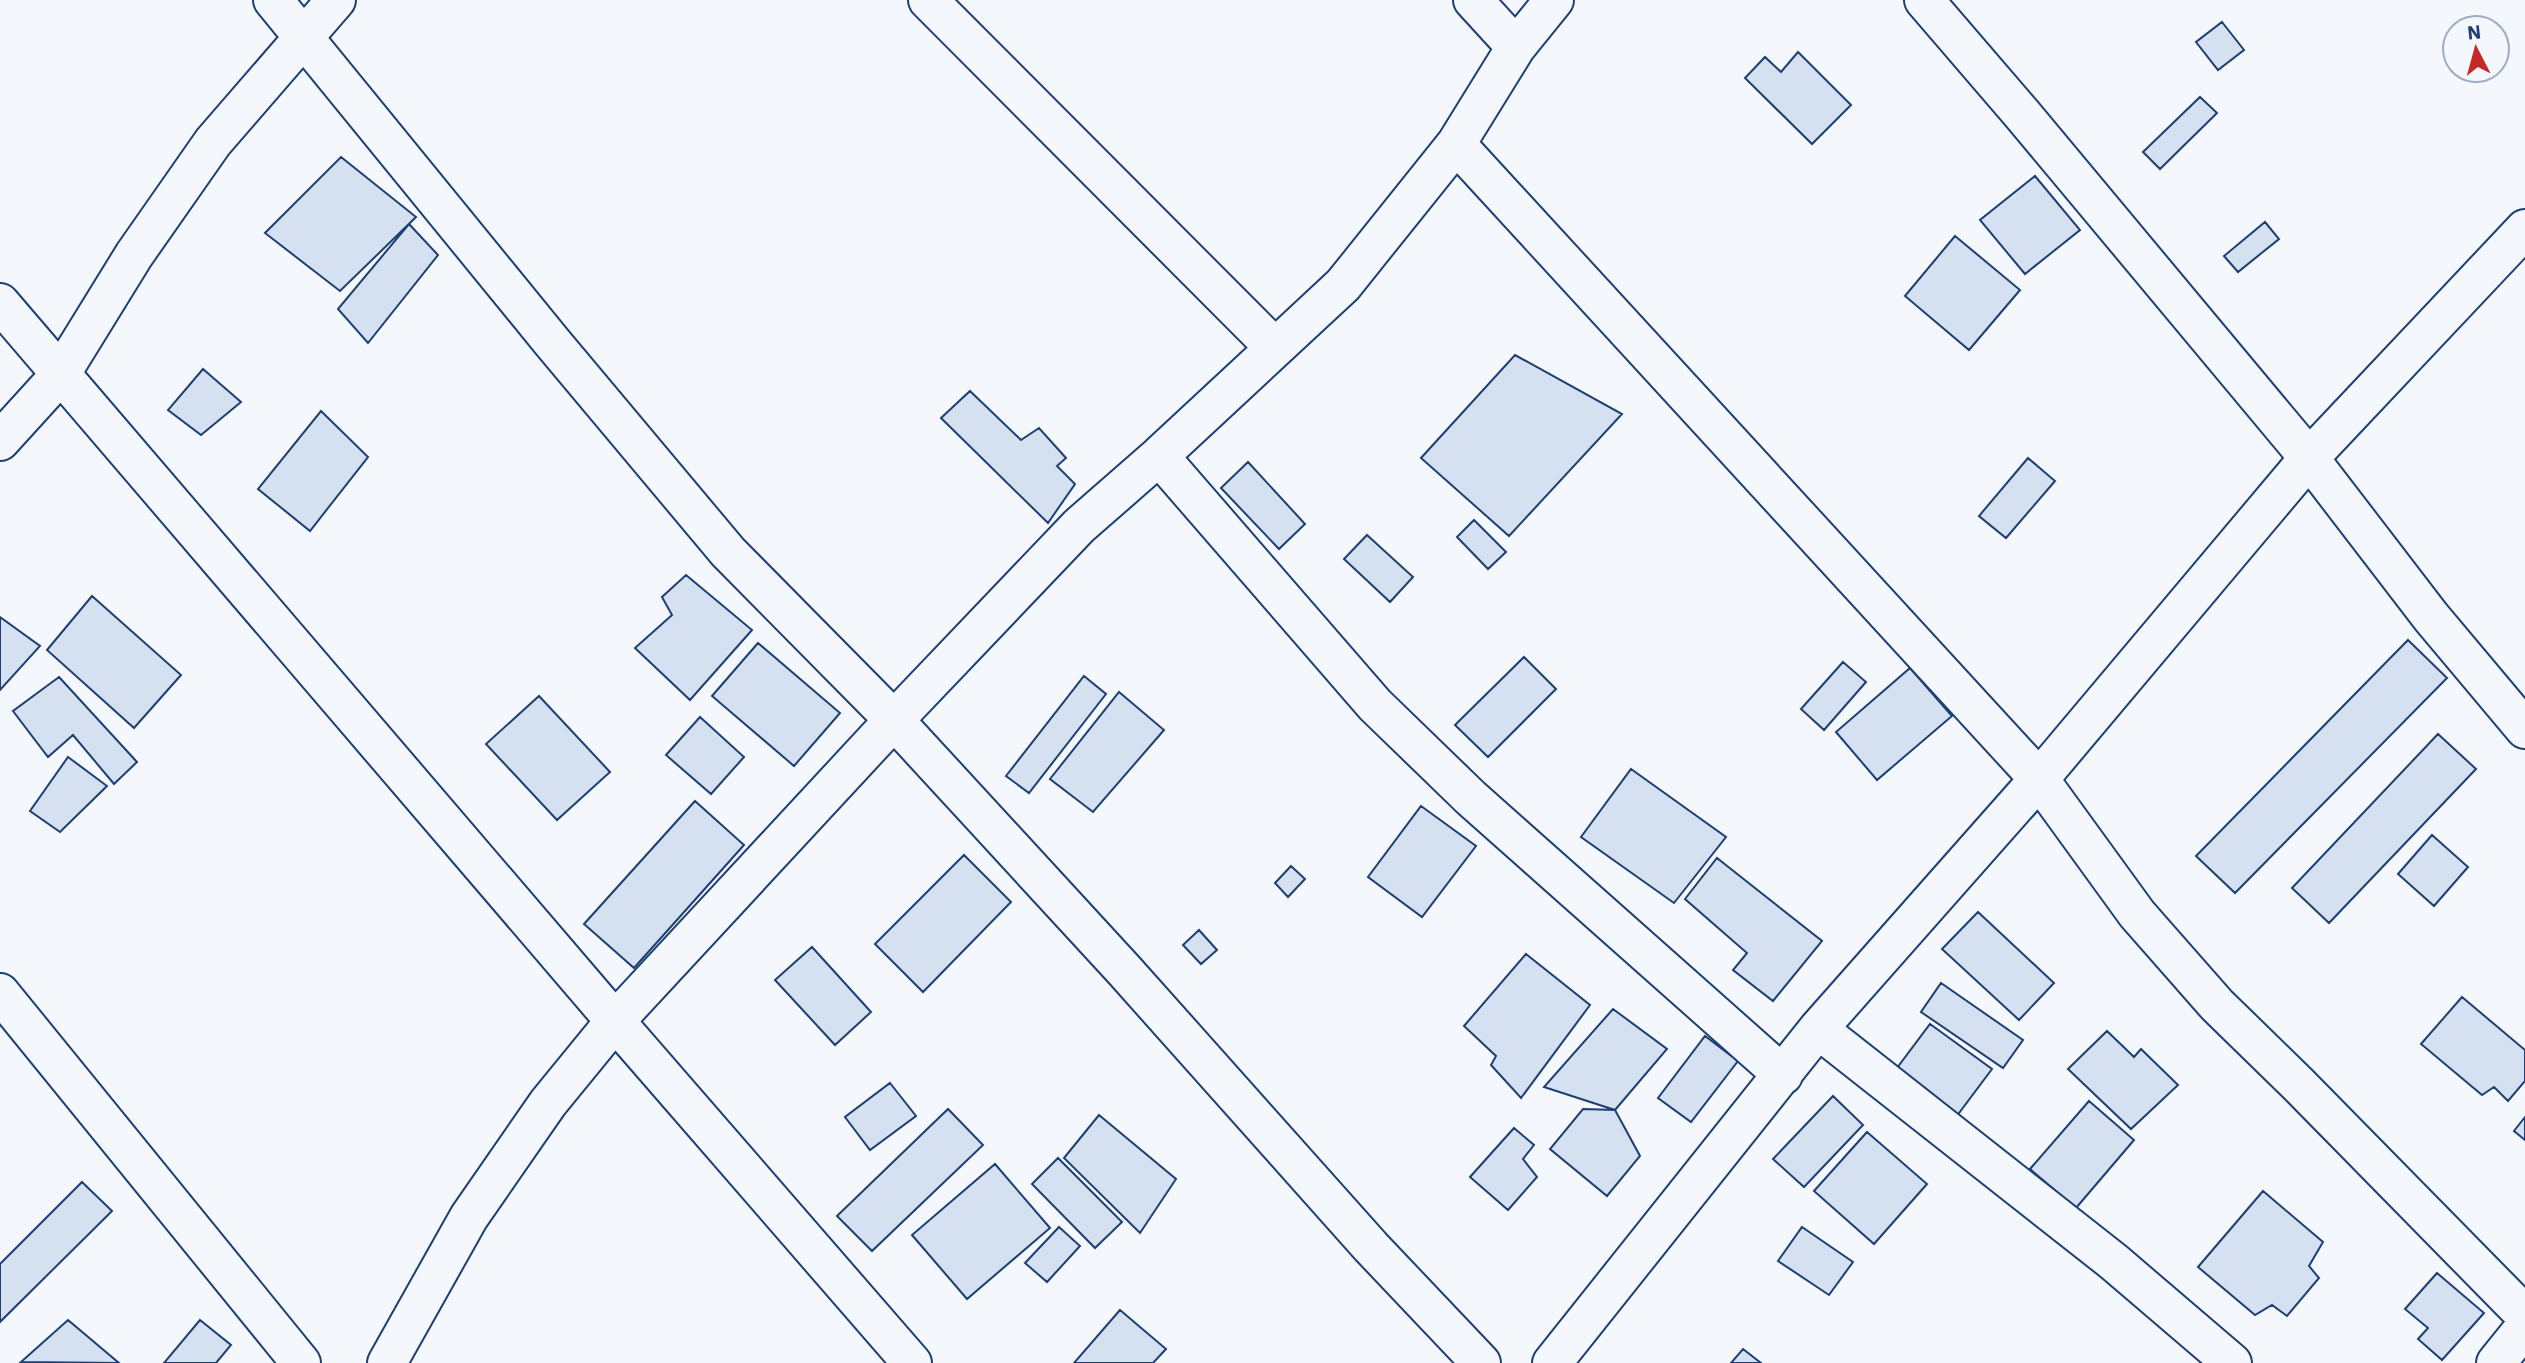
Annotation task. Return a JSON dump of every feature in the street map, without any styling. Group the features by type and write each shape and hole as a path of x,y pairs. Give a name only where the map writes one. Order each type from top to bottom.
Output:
{"street":[{"path":"274,0 552,342 728,552 894,720 1124,970 1371,1247 1481,1363"},
{"path":"0,441 60,375 134,255 213,142 336,0"},
{"path":"928,0 1274,347"},
{"path":"1473,0 1516,47"},
{"path":"387,1363 469,1216 548,1103 615,1021 894,720 1079,526 1159,456 1343,285 1456,144 1516,47 1554,0"},
{"path":"1924,0 2309,458 2431,617 2525,729"},
{"path":"1456,144 2039,779 2137,914 2217,1005 2525,1315"},
{"path":"1552,1363 1818,1029 2039,779 2309,458 2525,229"},
{"path":"0,303 912,1363"},
{"path":"1159,456 1376,705 1471,798 1783,1075"},
{"path":"0,993 301,1363"},
{"path":"1818,1029 2114,1262 2232,1363"},
{"path":"2496,1363 2525,1327"}],"building":[{"path":"2222,22 2244,50 2218,70 2196,42"},
{"path":"1798,52 1851,105 1812,144 1745,78 1765,57 1781,72"},
{"path":"2200,97 2217,113 2160,169 2143,152"},
{"path":"341,157 416,217 340,291 265,233"},
{"path":"2035,176 2080,230 2025,274 1980,220"},
{"path":"2265,222 2279,239 2238,272 2224,256"},
{"path":"409,224 438,255 368,343 338,309"},
{"path":"1955,236 2020,290 1969,350 1905,296"},
{"path":"1515,355 1622,414 1509,536 1421,458"},
{"path":"203,369 241,402 201,435 168,410"},
{"path":"970,391 1021,440 1039,428 1066,458 1057,466 1075,484 1048,523 941,418"},
{"path":"321,411 368,457 310,531 258,489"},
{"path":"2028,458 2055,481 2006,538 1979,516"},
{"path":"1248,462 1305,524 1279,549 1221,488"},
{"path":"1474,520 1506,552 1488,569 1457,537"},
{"path":"1367,535 1413,577 1390,602 1344,559"},
{"path":"686,575 752,630 690,700 635,648 672,615 662,597"},
{"path":"92,596 181,675 134,728 47,650"},
{"path":"0,617 40,646 0,690"},
{"path":"2408,640 2447,678 2235,893 2196,856"},
{"path":"758,643 840,713 794,766 712,696"},
{"path":"1524,657 1556,689 1488,757 1455,725"},
{"path":"1843,662 1866,682 1824,730 1801,709"},
{"path":"1910,668 1952,716 1877,780 1836,732"},
{"path":"1084,676 1106,694 1029,793 1006,776"},
{"path":"59,677 137,762 114,784 73,735 48,757 13,711"},
{"path":"1119,692 1164,730 1093,812 1050,779"},
{"path":"539,696 610,772 557,820 486,744"},
{"path":"700,717 744,757 711,794 666,755"},
{"path":"2438,734 2476,769 2329,923 2292,888"},
{"path":"68,757 107,786 60,832 30,811"},
{"path":"1631,769 1726,837 1674,903 1581,837"},
{"path":"695,801 744,845 634,968 584,924"},
{"path":"1421,806 1476,846 1422,917 1368,877"},
{"path":"2432,835 2468,867 2434,906 2398,874"},
{"path":"964,855 1011,902 923,992 875,944"},
{"path":"1717,858 1822,941 1773,1001 1733,970 1747,953 1685,899"},
{"path":"1291,866 1305,879 1288,897 1275,883"},
{"path":"1978,912 2054,983 2019,1020 1942,949"},
{"path":"1199,930 1217,950 1201,964 1183,945"},
{"path":"812,947 871,1012 835,1045 775,980"},
{"path":"1526,954 1590,1005 1521,1098 1491,1065 1496,1056 1464,1026"},
{"path":"1941,983 2023,1040 2003,1068 1921,1012"},
{"path":"2462,997 2525,1050 2525,1081 2508,1101 2494,1087 2482,1095 2421,1044"},
{"path":"1613,1009 1667,1049 1615,1110 1544,1087"},
{"path":"1930,1024 1992,1069 1950,1125 1888,1080"},
{"path":"2107,1031 2134,1057 2141,1049 2178,1085 2131,1129 2068,1069"},
{"path":"1705,1036 1738,1061 1691,1122 1658,1098"},
{"path":"890,1083 916,1116 870,1150 845,1117"},
{"path":"1833,1096 1863,1125 1804,1187 1773,1159"},
{"path":"2089,1101 2134,1140 2076,1208 2030,1169"},
{"path":"948,1109 983,1145 872,1251 837,1216"},
{"path":"1583,1109 1615,1110 1640,1156 1607,1196 1550,1149"},
{"path":"1099,1115 1176,1179 1140,1233 1064,1158"},
{"path":"2525,1117 2525,1140 2514,1131"},
{"path":"1514,1128 1534,1145 1523,1159 1537,1177 1508,1210 1470,1177"},
{"path":"1867,1132 1927,1184 1874,1244 1814,1191"},
{"path":"1058,1158 1122,1222 1095,1248 1032,1184"},
{"path":"995,1164 1050,1228 967,1299 912,1235"},
{"path":"82,1182 112,1211 0,1322 0,1264"},
{"path":"2263,1191 2323,1242 2309,1266 2319,1278 2287,1316 2272,1305 2255,1315 2198,1267"},
{"path":"1059,1227 1080,1246 1047,1282 1025,1263"},
{"path":"1802,1227 1853,1262 1829,1295 1778,1261"},
{"path":"2437,1273 2484,1313 2442,1360 2418,1339 2428,1328 2405,1309"},
{"path":"1120,1310 1166,1349 1153,1363 1074,1363"},
{"path":"68,1320 119,1363 21,1362"},
{"path":"200,1320 231,1345 216,1363 164,1363"},
{"path":"1743,1349 1761,1363 1731,1363"}]}
